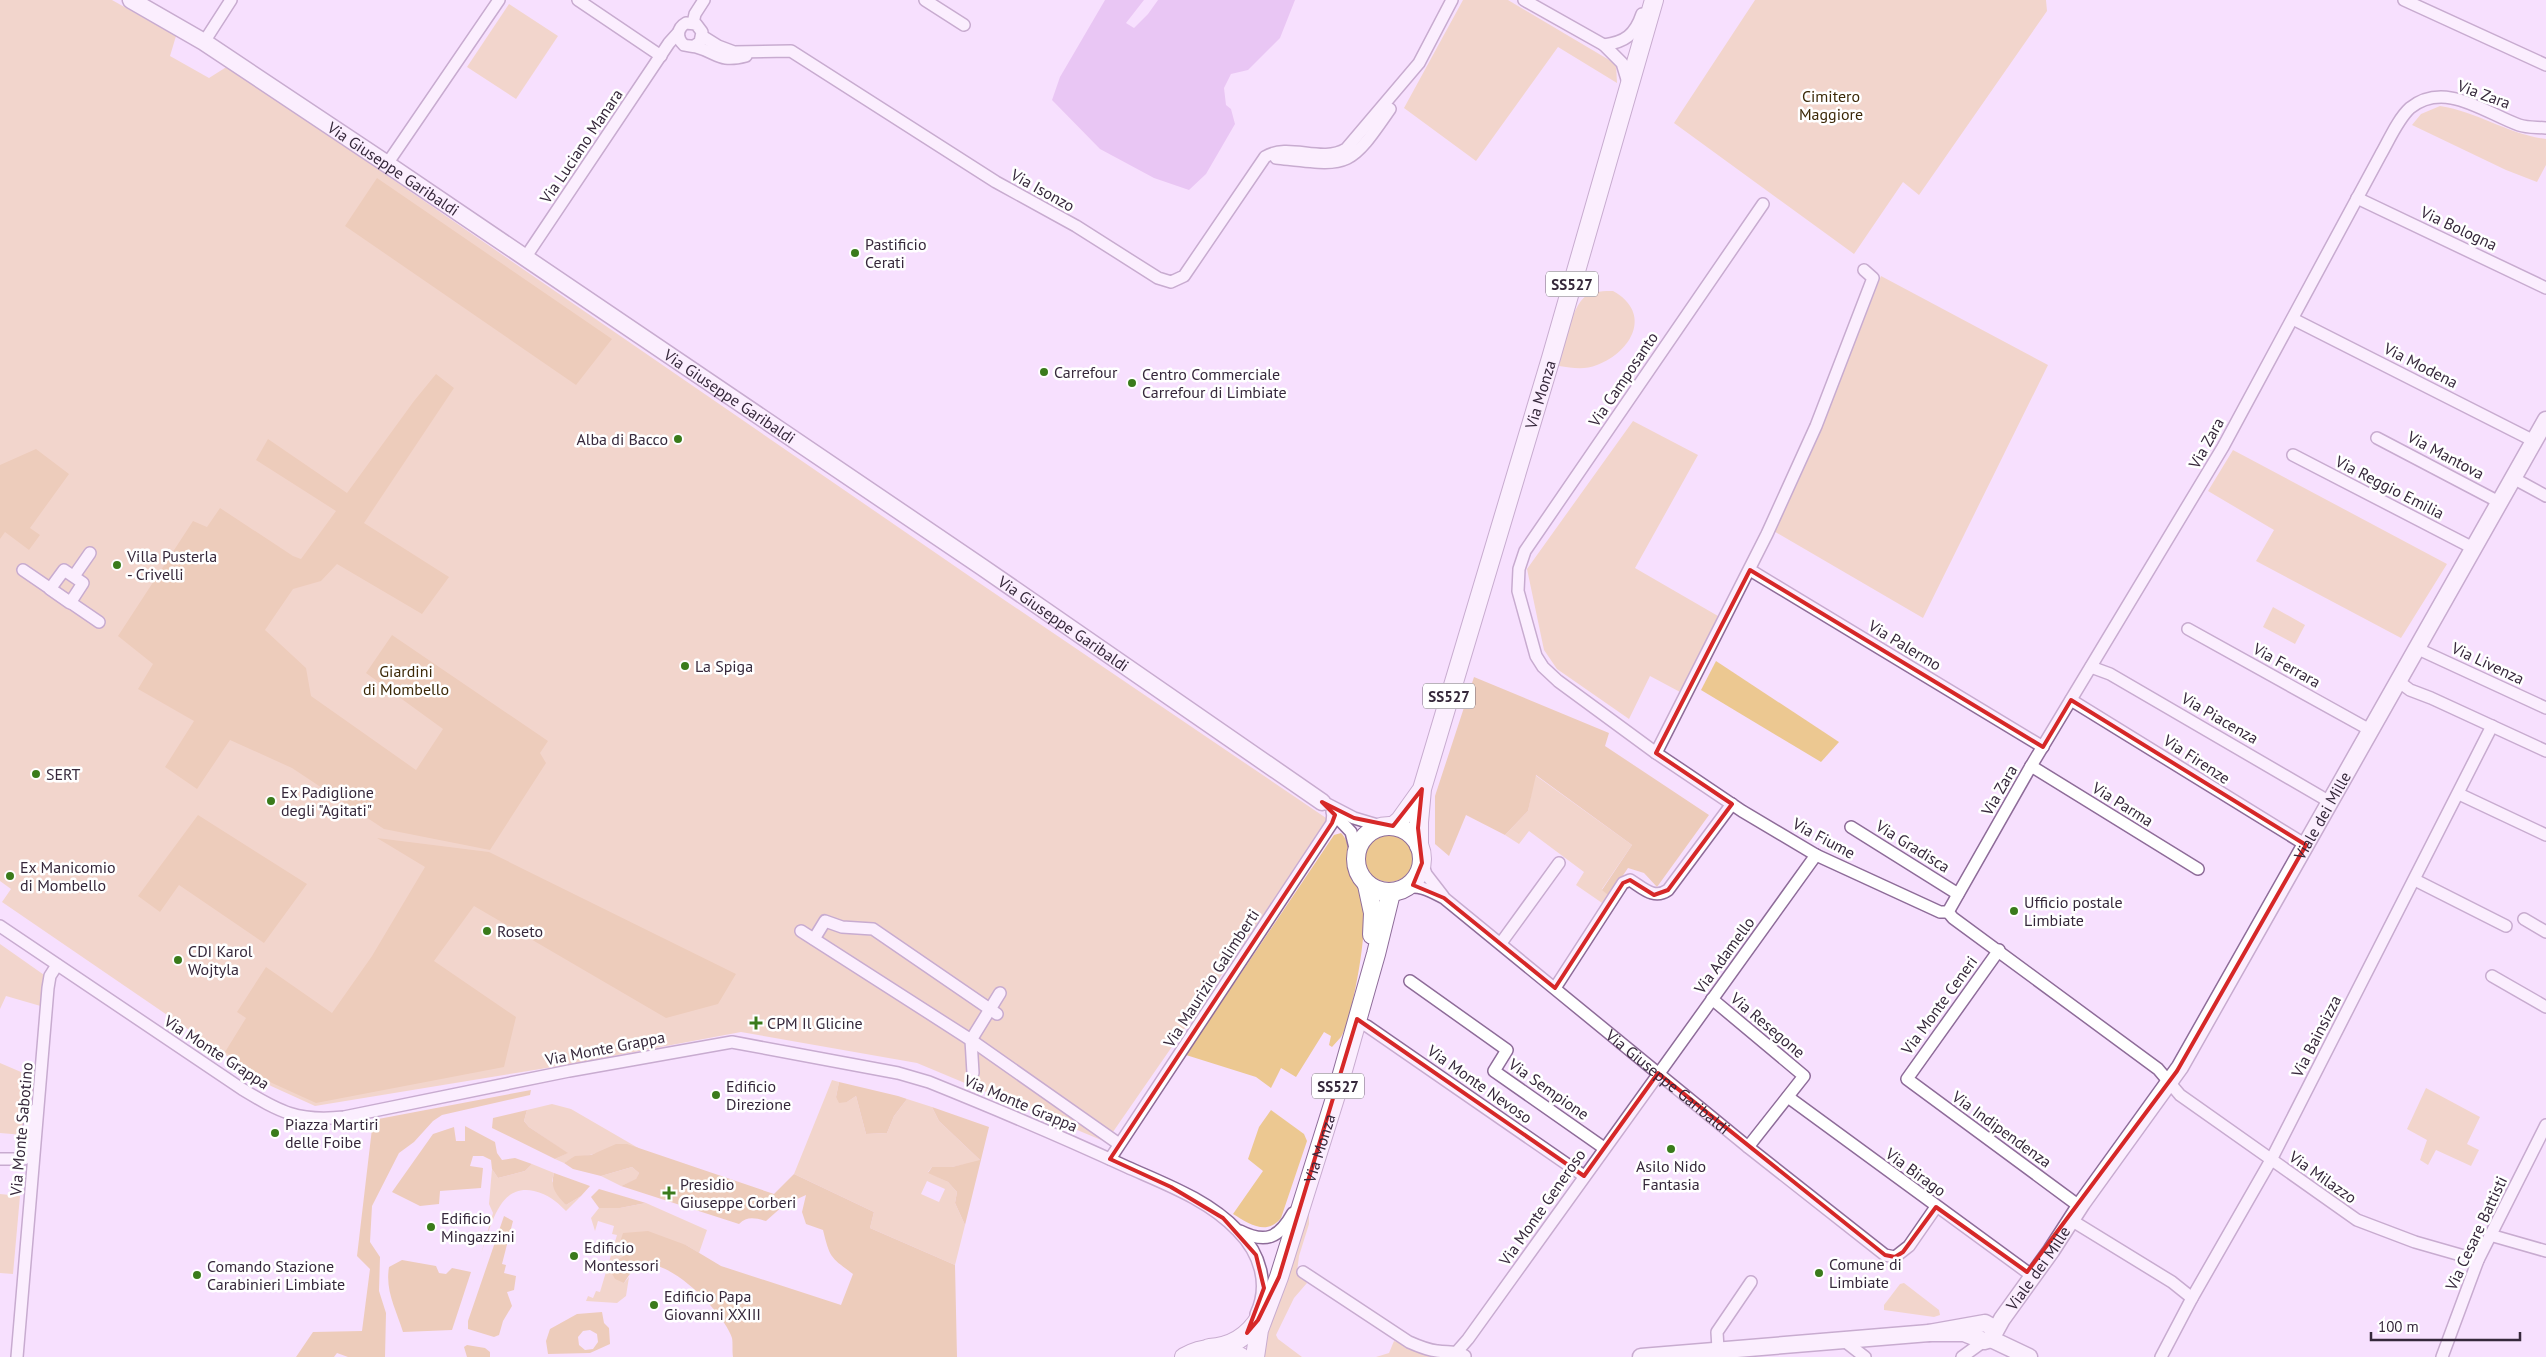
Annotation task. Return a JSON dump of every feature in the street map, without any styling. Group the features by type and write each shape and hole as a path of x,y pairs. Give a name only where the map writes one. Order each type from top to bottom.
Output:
{"main road":[{"name":"Via Monza","path":"1421,855 1422,789 1551,358 1654,0"},
{"name":"Via Monza","path":"1388,826 1400,820 1422,789"},
{"path":"1388,826 1410,834 1421,855 1417,878 1398,891 1379,891 1367,885 1357,870 1356,852 1366,835 1388,826"},
{"name":"Via Monza","path":"1364,993 1373,927 1373,913 1367,885"},
{"name":"Via Monza","path":"1255,1357 1256,1342 1310,1180 1364,993 1398,891"},
{"name":"Via Monza","path":"1209,1348 1225,1348 1235,1343 1258,1320 1269,1302"},
{"path":"1209,1348 1228,1350 1241,1357"},
{"name":"SS527","path":"1184,1357 1195,1351 1209,1348"}],"street":[{"name":"Via Giuseppe Garibaldi","path":"131,0 204,42 982,567 1327,807 1351,832 1356,852"},
{"path":"204,42 231,0"},
{"path":"387,164 499,0"},
{"path":"578,0 663,54 676,46 689,45 700,42 702,36 701,29 693,23 683,24 678,33 680,40 689,45"},
{"path":"693,23 695,14 704,0"},
{"path":"925,0 964,25"},
{"name":"Via Isonzo","path":"702,36 718,46 734,52 791,51 996,182 1076,226 1164,282 1178,280 1184,276 1264,157 1280,151 1333,154 1342,152 1406,81 1419,63 1452,0"},
{"path":"1524,0 1604,45 1622,63 1629,86"},
{"path":"1604,45 1623,41 1632,34 1638,26 1646,0"},
{"path":"2404,0 2546,66"},
{"name":"Via Luciano Manara","path":"525,258 678,33"},
{"name":"Via Isonzo","path":"689,45 714,56 728,59 763,52"},
{"name":"Via Zara","path":"1948,912 2031,766 2199,489 2357,198 2406,113 2425,100 2458,99 2520,125 2546,128"},
{"name":"Via Bologna","path":"2357,198 2546,288"},
{"name":"Via Camposanto","path":"1518,576 1525,551 1763,204"},
{"path":"1656,753 1750,570 1816,426 1869,274"},
{"name":"Via Modena","path":"2293,319 2534,441"},
{"name":"Viale dei Mille","path":"1986,1335 2002,1319 2077,1209 2169,1083 2546,420"},
{"name":"Via Mantova","path":"2377,438 2499,502"},
{"name":"Via Reggio Emilia","path":"2293,456 2473,548"},
{"path":"2513,478 2546,496"},
{"path":"74,576 90,553"},
{"path":"23,570 99,622"},
{"path":"50,589 64,570 71,574 83,583 70,603"},
{"name":"Via Palermo","path":"1750,570 2044,747"},
{"name":"Via Fiume","path":"1518,576 1520,597 1536,656 1543,667 1558,681 1656,753 1732,804 1816,855 1940,912 1948,912 1953,918 1999,950 2158,1069 2165,1075 2169,1083"},
{"name":"Via Ferrara","path":"2188,629 2370,730"},
{"name":"Via Livenza","path":"2416,648 2546,708"},
{"name":"Via Piacenza","path":"2091,667 2110,674 2330,802"},
{"path":"2398,681 2410,690 2432,698 2546,751"},
{"name":"Via Firenze","path":"2072,700 2306,845"},
{"name":"Via Bainsizza","path":"2161,1357 2192,1298 2271,1160 2492,726"},
{"name":"Via Parma","path":"2031,766 2198,870"},
{"path":"2459,794 2546,836"},
{"path":"1555,988 1623,883 1630,880 1654,895 1660,895 1668,890 1732,804"},
{"name":"Via Giuseppe Garibaldi","path":"1327,807 1354,818 1388,826"},
{"name":"Via Maurizio Galimberti","path":"1110,1159 1182,1053 1332,823 1327,807"},
{"name":"Via Gradisca","path":"1851,827 1958,894"},
{"name":"Via Giuseppe Garibaldi","path":"1421,855 1426,874 1444,898"},
{"name":"Via Adamello","path":"1658,1073 1816,855"},
{"path":"1501,943 1559,862"},
{"path":"2415,880 2506,926"},
{"name":"Via Giuseppe Garibaldi","path":"1398,891 1412,886 1444,898 1748,1147 1885,1255 1898,1256 1909,1246 1936,1207"},
{"path":"2524,919 2546,932"},
{"path":"814,939 826,921 842,927 873,929 993,1012"},
{"name":"Via Monte Grappa","path":"0,926 242,1089 296,1117 322,1120 344,1117 569,1071 732,1042 898,1073 929,1082 1110,1159 1186,1194 1205,1205 1238,1230 1256,1255 1264,1288 1260,1306 1246,1333"},
{"path":"801,931 970,1040 1119,1144"},
{"name":"Via Monte Ceneri","path":"1907,1079 1999,950"},
{"name":"Via Monte Sabotino","path":"17,1357 49,981 58,965"},
{"path":"2492,976 2546,1007"},
{"name":"Via Sempione","path":"1410,982 1507,1050 1494,1070 1604,1148"},
{"path":"973,1073 970,1040 993,1012 1000,993"},
{"name":"Via Resegone","path":"1712,999 1804,1076 1788,1097"},
{"name":"Via Monte Nevoso","path":"1356,1021 1370,1028 1584,1176"},
{"name":"Via Monte Generoso","path":"1454,1355 1468,1339 1658,1073"},
{"name":"Via Indipendenza","path":"1907,1079 2192,1298"},
{"name":"Via Milazzo","path":"2169,1083 2180,1096 2357,1220 2415,1242 2478,1260"},
{"path":"1748,1147 1788,1097"},
{"name":"Via Birago","path":"1788,1097 2027,1272"},
{"path":"0,1159 24,1159 30,1123 40,1099"},
{"name":"Via Cesare Battisti","path":"2442,1357 2478,1260 2546,1125"},
{"name":"Via Monte Grappa","path":"1238,1230 1261,1238 1281,1231 1310,1180"},
{"name":"Viale dei Mille","path":"1986,1335 1994,1314 2077,1209"},
{"path":"2490,1235 2546,1251"},
{"path":"1303,1272 1408,1342 1454,1355"},
{"path":"1718,1350 1717,1332 1751,1282"},
{"path":"1642,1357 1929,1332 1986,1335 2029,1357"},
{"path":"1962,1357 1986,1335"},
{"path":"1843,1340 1865,1357"},
{"path":"1691,1353 1728,1356 1780,1352 1803,1343"}],"highlighted area":[{"path":"1750,570 2043,747 2071,700 2306,845 2177,1071 2027,1272 1936,1207 1903,1252 1895,1257 1885,1255 1658,1073 1584,1176 1357,1019 1279,1277 1258,1320 1247,1333 1264,1288 1256,1255 1223,1218 1171,1187 1110,1159 1332,823 1335,815 1322,802 1354,818 1393,826 1422,789 1418,828 1422,863 1413,885 1444,898 1555,988 1623,883 1630,880 1654,895 1668,890 1732,804 1656,753"}],"green space":[{"name":"Giardini di Mombello","path":"0,0 112,0 176,36 170,56 209,78 228,66 975,580 1329,820 1106,1142 917,1063 741,1032 559,1066 315,1106 271,1086 2,902 11,889 0,881"},
{"path":"1463,0 1508,0 1616,64 1617,83 1558,47 1476,161 1404,108"},
{"name":"Cimitero Maggiore","path":"1755,0 2046,0 2047,11 1919,195 1903,182 1854,254 1674,123"},
{"path":"509,4 558,36 516,99 467,67"},
{"path":"2440,106 2468,113 2518,133 2546,139 2546,165 2537,182 2506,170 2412,125 2421,114"},
{"path":"377,178 612,339 576,385 345,226"},
{"path":"1881,276 2048,365 1923,618 1772,530 1834,396"},
{"path":"1613,291 1625,300 1632,310 1635,321 1628,342 1609,359 1592,367 1574,368 1559,366 1572,318 1581,301 1592,293"},
{"path":"436,374 454,388 364,523 449,577 422,614 337,564 321,581 293,589 265,630 306,668 311,696 416,770 443,729 366,673 392,635 548,741 540,753 546,763 490,850 384,829 292,768 230,740 197,789 165,767 194,721 138,689 153,664 118,636 193,521 207,527 220,508 293,556 301,559 336,511 256,460 268,439 347,493"},
{"path":"1633,421 1698,455 1635,568 1718,616 1680,692 1650,676 1629,719 1557,669 1544,650 1527,569"},
{"path":"36,449 69,474 30,528 40,535 29,550 5,532 0,539 0,465"},
{"path":"2233,450 2447,564 2401,638 2256,561 2274,530 2208,491"},
{"path":"2273,607 2305,625 2295,644 2263,627"},
{"path":"1716,661 1839,742 1821,762 1701,690"},
{"path":"1474,677 1609,733 1605,746 1709,815 1657,887 1644,873 1628,868 1609,896 1602,890 1632,845 1536,775 1528,811 1505,835 1466,815 1449,856 1435,844 1435,796"},
{"path":"1535,775 1632,845 1602,889 1609,896 1605,905 1576,885 1584,872 1529,831 1519,844 1505,835 1528,811"},
{"path":"198,815 307,884 264,943 179,885 160,912 138,896"},
{"path":"1384,832 1394,832 1407,839 1414,852 1414,862 1407,875 1394,882 1384,882 1375,878 1368,871 1364,862 1364,852 1368,843 1375,836"},
{"path":"1341,833 1348,847 1352,876 1363,901 1364,930 1355,992 1346,1026 1341,1037 1332,1047 1329,1045 1331,1036 1324,1032 1296,1077 1281,1068 1271,1088 1256,1077 1186,1055 1334,835"},
{"path":"377,838 489,852 736,974 718,1004 666,1018 474,906 434,961 516,1017 504,1067 316,1103 272,1083 225,1052 246,1018 237,1012 266,967 332,1013 372,956 425,867"},
{"path":"0,944 47,977 44,1007 6,996 0,1009"},
{"path":"0,1063 35,1078 24,1135 0,1133"},
{"path":"832,1080 839,1082 836,1097 847,1102 856,1096 866,1134 887,1133 894,1116 907,1099 932,1107 939,1121 981,1161 952,1167 932,1167 928,1172 948,1182 957,1192 955,1203 965,1225 955,1265 870,1228 874,1212 794,1174","holes":["927,1181 945,1189 939,1202 921,1194"]},
{"path":"839,1082 907,1099 894,1116 887,1133 866,1134 856,1096 847,1102 839,1103 836,1097"},
{"path":"2426,1088 2480,1117 2467,1144 2479,1150 2471,1166 2436,1150 2428,1165 2420,1160 2427,1140 2407,1129"},
{"path":"531,1090 530,1095 442,1115 433,1121 414,1142 399,1153 372,1206 370,1242 380,1257 379,1291 386,1313 385,1357 348,1357 337,1353 334,1357 296,1357 313,1332 362,1331 370,1269 357,1256 373,1120"},
{"path":"552,1104 571,1109 640,1149 620,1146 574,1158 564,1163 555,1159 567,1153 529,1127 524,1121 527,1110"},
{"path":"932,1107 989,1127 965,1225 955,1203 957,1192 948,1182 928,1173 932,1167 952,1167 980,1160 939,1121"},
{"path":"527,1110 524,1121 529,1127 568,1153 555,1159 492,1128 493,1118"},
{"path":"1271,1110 1304,1134 1307,1141 1281,1218 1276,1223 1264,1227 1252,1224 1233,1214 1263,1171 1248,1159 1259,1127"},
{"path":"465,1126 495,1142 497,1153 502,1160 515,1158 532,1164 525,1171 498,1178 492,1169 491,1160 483,1156 473,1156 470,1166 483,1168 481,1188 440,1191 439,1204 420,1206 392,1192 433,1134 454,1127 456,1141 465,1141"},
{"path":"616,1144 627,1144 774,1194 794,1174 874,1212 870,1228 955,1265 957,1357 733,1357 732,1338 727,1327 707,1301 678,1277 664,1268 650,1264 637,1267 630,1273 624,1283 615,1279 611,1272 613,1263 631,1251 621,1239 623,1233 648,1231 686,1245 721,1266 841,1305 853,1274 832,1256 823,1230 806,1224 802,1212 806,1195 784,1205 766,1221 751,1218 739,1224 621,1186 636,1179 639,1173 632,1167 601,1176 573,1169 564,1163 575,1156 591,1155"},
{"path":"532,1164 554,1173 552,1181 566,1205 581,1196 566,1211 544,1194 522,1190 512,1194 498,1210 481,1254 493,1213 489,1204 492,1169 498,1178 525,1171"},
{"path":"632,1167 639,1173 636,1180 621,1186 601,1176"},
{"path":"554,1173 590,1186 581,1196 566,1205 553,1187"},
{"path":"599,1189 646,1203 620,1208 599,1208 591,1197"},
{"path":"0,1194 20,1196 13,1274 0,1273"},
{"path":"1309,1201 1309,1224 1299,1256 1297,1272 1307,1283 1294,1298 1276,1335 1278,1339 1302,1357 1261,1357 1260,1344"},
{"path":"646,1203 707,1230 699,1253 686,1245 621,1240 631,1251 614,1263 624,1283 629,1277 626,1296 617,1303 586,1301 588,1296 593,1298 596,1291 600,1292 617,1235 612,1234 614,1226 598,1221 595,1231 591,1218 599,1208 620,1208"},
{"path":"504,1216 513,1221 502,1264 506,1265 504,1273 516,1276 514,1290 507,1292 512,1306 503,1321 499,1335 494,1337 468,1329 468,1321"},
{"path":"402,1260 436,1266 439,1273 446,1274 452,1268 471,1272 452,1330 403,1332 392,1300 388,1276 389,1267"},
{"path":"1904,1283 1939,1310 1940,1315 1934,1317 1884,1310 1884,1305 1900,1284"},
{"path":"602,1312 604,1323 609,1328 610,1344 590,1353 548,1354 546,1341 550,1329 577,1314","holes":["590,1330 597,1334 598,1342 593,1349 585,1350 579,1345 578,1337 583,1331"]},
{"path":"1394,1341 1434,1357 1376,1357 1389,1353"},
{"path":"467,1345 485,1348 490,1352 490,1357 467,1357 464,1347"}],"shaded area":[{"path":"1105,0 1144,0 1126,23 1134,28 1148,14 1158,0 1295,0 1280,38 1248,70 1231,74 1224,88 1226,105 1231,109 1235,124 1206,174 1189,190 1154,178 1100,149 1052,100 1060,77"}],"place":[{"name":"Pastificio Cerati","path":"855,253"},
{"name":"Carrefour","path":"1044,372"},
{"name":"Centro Commerciale Carrefour di Limbiate","path":"1132,383"},
{"name":"Alba di Bacco","path":"678,439"},
{"name":"Villa Pusterla - Crivelli","path":"117,565"},
{"name":"La Spiga","path":"685,666"},
{"name":"SERT","path":"36,774"},
{"name":"Ex Padiglione degli \"Agitati\"","path":"271,801"},
{"name":"Ex Manicomio di Mombello","path":"10,876"},
{"name":"Ufficio postale Limbiate","path":"2014,911"},
{"name":"Roseto","path":"487,931"},
{"name":"CDI Karol Wojtyla","path":"178,960"},
{"name":"CPM Il Glicine","path":"756,1023"},
{"name":"Edificio Direzione","path":"716,1095"},
{"name":"Piazza Martiri delle Foibe","path":"275,1133"},
{"name":"Asilo Nido Fantasia","path":"1671,1149"},
{"name":"Presidio Giuseppe Corberi","path":"669,1193"},
{"name":"Edificio Mingazzini","path":"431,1227"},
{"name":"Edificio Montessori","path":"574,1256"},
{"name":"Comune di Limbiate","path":"1819,1273"},
{"name":"Comando Stazione Carabinieri Limbiate","path":"197,1275"},
{"name":"Edificio Papa Giovanni XXIII","path":"654,1305"}]}
